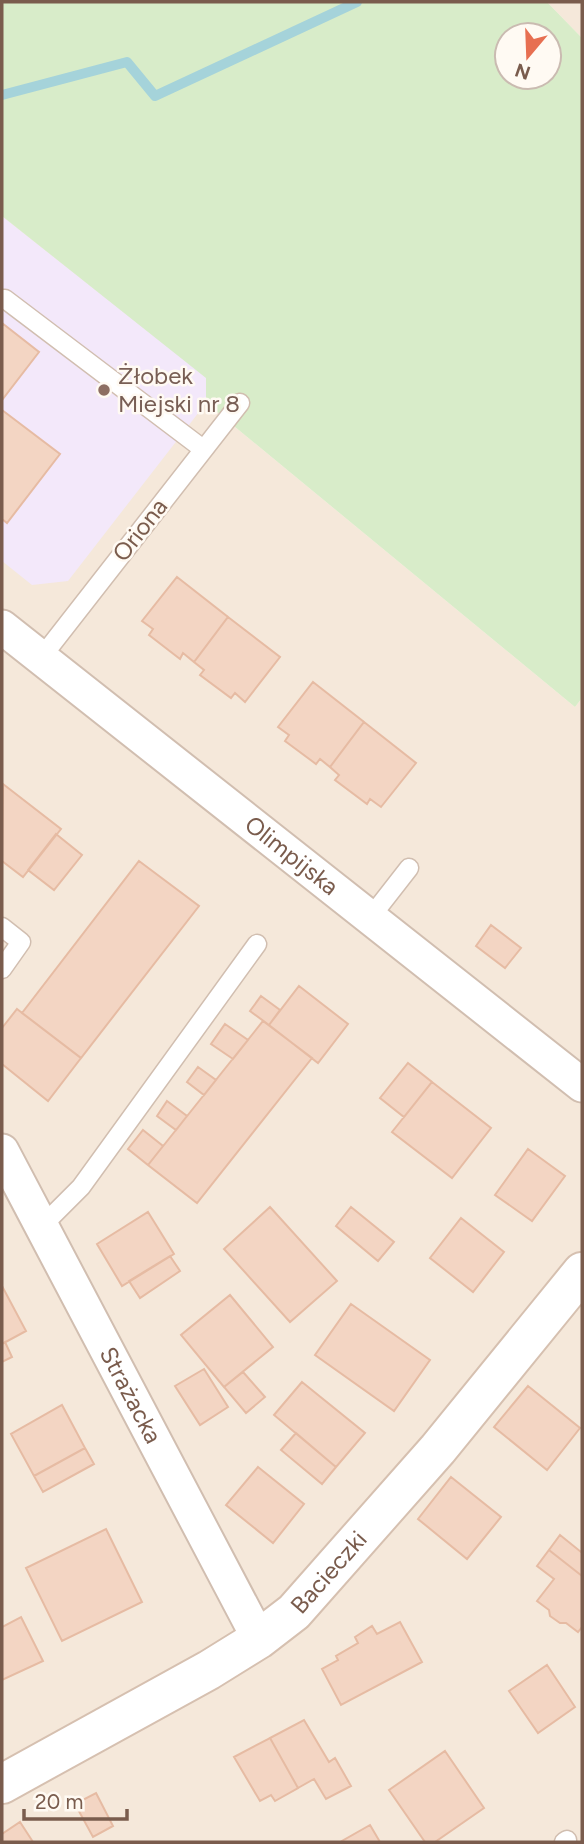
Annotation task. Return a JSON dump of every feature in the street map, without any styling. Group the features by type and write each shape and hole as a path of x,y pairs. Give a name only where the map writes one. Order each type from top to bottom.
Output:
{"street":[{"name":"Olimpijska","path":"2,627 582,1085"},
{"name":"Strażacka","path":"2,1151 259,1639"},
{"name":"Bacieczki","path":"2,1783 209,1670 259,1639 294,1612 438,1449 582,1272"}],"lane":[{"path":"5,299 203,449"},
{"name":"Oriona","path":"41,658 240,403"},
{"path":"370,918 409,868"},
{"path":"2,927 21,942 2,969"},
{"path":"41,1227 81,1187 257,944"}],"shaded area":[{"path":"547,2 582,2 582,38"},
{"path":"2,216 207,378 206,403 575,707 582,698 582,1842 2,1842"},
{"name":"Żłobek Miejski nr 8","path":"2,216 207,378 206,403 68,581 32,585 2,561"}],"green space":[{"path":"2,2 547,2 582,38 582,698 575,707 206,403 206,378 2,216"}],"building":[{"path":"2,323 39,352 2,400"},
{"path":"2,410 60,454 7,523 2,519"},
{"path":"177,577 228,617 194,662 183,653 180,659 149,635 153,629 142,621"},
{"path":"228,617 280,657 245,702 235,693 231,698 200,675 204,670 194,662"},
{"path":"313,682 364,722 330,767 320,759 316,764 285,741 289,735 278,727"},
{"path":"364,722 416,763 381,807 370,799 367,804 335,780 339,775 330,767"},
{"path":"3,784 61,829 23,877 2,861"},
{"path":"56,834 82,855 54,890 28,870"},
{"path":"139,861 199,906 81,1058 22,1013"},
{"path":"491,925 521,948 505,968 476,946"},
{"path":"299,986 348,1024 318,1063 269,1025"},
{"path":"261,996 280,1010 269,1025 250,1011"},
{"path":"17,1009 81,1058 48,1101 2,1064 2,1028"},
{"path":"263,1021 312,1058 197,1203 148,1165"},
{"path":"225,1024 248,1040 233,1059 211,1044"},
{"path":"408,1063 432,1082 404,1117 380,1098"},
{"path":"198,1067 216,1080 204,1095 187,1082"},
{"path":"432,1082 491,1128 452,1178 392,1132"},
{"path":"167,1101 187,1116 176,1130 157,1116"},
{"path":"143,1130 163,1146 148,1165 128,1149"},
{"path":"528,1149 565,1176 532,1221 495,1195"},
{"path":"270,1207 337,1281 290,1322 224,1249"},
{"path":"351,1207 394,1242 378,1261 336,1226"},
{"path":"148,1212 174,1254 122,1286 97,1244"},
{"path":"461,1218 504,1252 473,1292 430,1258"},
{"path":"170,1256 180,1271 140,1298 129,1281"},
{"path":"2,1286 26,1331 2,1344"},
{"path":"230,1295 273,1347 224,1387 181,1335"},
{"path":"351,1304 430,1360 394,1411 315,1355"},
{"path":"5,1342 12,1357 2,1362 2,1344"},
{"path":"204,1369 228,1407 200,1425 175,1386"},
{"path":"243,1372 265,1397 246,1413 224,1387"},
{"path":"302,1382 365,1433 336,1467 274,1415"},
{"path":"528,1386 580,1428 547,1470 494,1427"},
{"path":"62,1405 85,1448 34,1476 11,1434"},
{"path":"296,1433 336,1467 322,1484 281,1450"},
{"path":"85,1448 94,1464 43,1492 34,1476"},
{"path":"258,1467 304,1504 273,1543 226,1505"},
{"path":"451,1477 501,1517 467,1559 418,1519"},
{"path":"106,1529 142,1602 62,1641 26,1568"},
{"path":"560,1535 581,1552 582,1550 582,1576 549,1550"},
{"path":"549,1550 582,1576 582,1627 578,1632 550,1616 549,1610 537,1601 554,1579 537,1566"},
{"path":"21,1617 43,1661 2,1680 2,1627"},
{"path":"400,1622 422,1662 341,1705 322,1669 338,1660 336,1656 358,1643 355,1637 372,1626 377,1634"},
{"path":"547,1665 575,1707 538,1733 509,1691"},
{"path":"304,1720 329,1762 335,1758 351,1786 326,1799 314,1779 298,1788 270,1738"},
{"path":"270,1738 298,1788 275,1801 271,1795 260,1801 234,1757"},
{"path":"445,1751 484,1808 435,1842 425,1842 389,1790"},
{"path":"96,1793 113,1826 93,1837 75,1804"},
{"path":"20,1822 33,1842 2,1842 2,1834"},
{"path":"370,1825 380,1842 342,1841"}],"waterway":[{"path":"2,95 127,62 155,96 357,2"}],"place":[{"name":"Żłobek Miejski nr 8","path":"104,390"}]}
